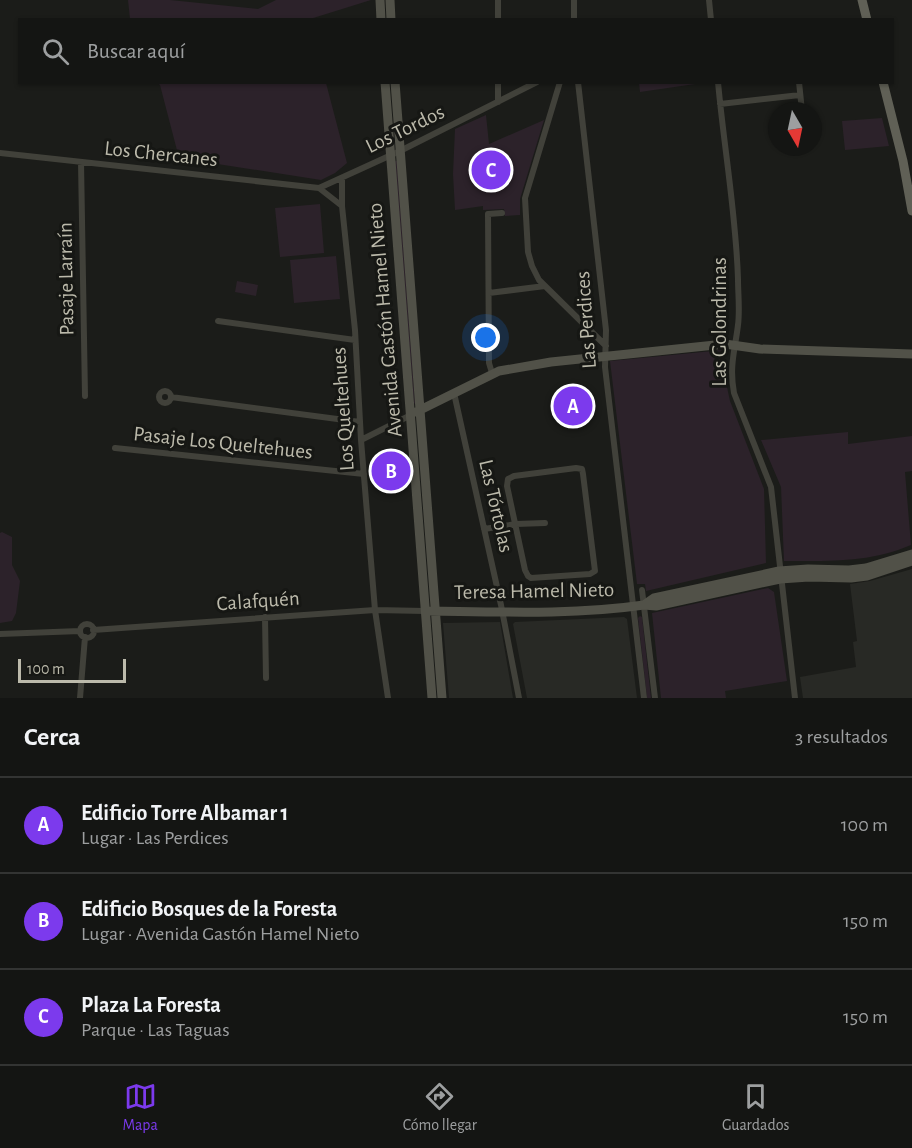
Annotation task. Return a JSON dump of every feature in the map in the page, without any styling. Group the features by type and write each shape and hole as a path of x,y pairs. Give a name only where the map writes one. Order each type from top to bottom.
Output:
{"main road":[{"path":"380,0 381,18"},
{"path":"390,0 391,18"},
{"path":"862,0 866,18"},
{"name":"Avenida Gastón Hamel Nieto","path":"385,84 442,698"},
{"name":"Avenida Gastón Hamel Nieto","path":"395,84 432,698"},
{"path":"884,84 903,161 912,211"},
{"path":"416,413 492,374 518,366 605,351 734,345 760,349 912,354"},
{"name":"Teresa Hamel Nieto","path":"425,611 503,613 657,606 780,575 858,569 912,554"},
{"name":"Teresa Hamel Nieto","path":"780,575 859,578 912,561"}],"street":[{"path":"498,0 498,18"},
{"path":"574,0 574,18"},
{"path":"709,0 711,18"},
{"path":"498,84 498,102"},
{"name":"Los Tordos","path":"319,188 390,156 533,84"},
{"path":"559,84 525,198 530,259 535,273 545,286 605,351"},
{"name":"Las Perdices","path":"578,84 584,120 605,351 644,698"},
{"name":"Las Golondrinas","path":"718,84 737,267 739,315 731,362 733,386 769,481 795,698"},
{"path":"799,84 801,102"},
{"path":"720,104 800,95"},
{"name":"Los Chercanes","path":"0,153 319,188"},
{"name":"Pasaje Larraín","path":"81,162 84,396"},
{"name":"Los Queltehues","path":"342,178 342,206 355,340 375,610 388,698"},
{"path":"319,188 342,206"},
{"path":"492,374 489,363 488,214 502,213"},
{"path":"489,293 545,286"},
{"path":"218,321 355,340"},
{"name":"Las Tórtolas","path":"454,393 503,613 519,698"},
{"name":"Pasaje Los Queltehues","path":"171,397 360,422"},
{"path":"361,440 416,413"},
{"name":"Pasaje Los Queltehues","path":"114,448 364,474"},
{"path":"582,469 595,571 590,574 535,578 528,576 516,524 507,486 508,479 514,476 582,469"},
{"path":"484,529 516,524 545,523"},
{"path":"642,590 655,698"},
{"name":"Calafquén","path":"0,634 80,631 81,627 86,624 90,625 93,630 375,610 425,611"},
{"path":"265,617 266,678"},
{"path":"85,637 90,637 93,630"},
{"path":"80,631 85,637 80,698"}],"shaded area":[{"path":"128,0 170,0 258,9 276,0 371,0 313,18 130,18"},
{"path":"158,84 326,84 347,163 335,173 321,180 179,158"},
{"path":"639,84 695,84 640,92"},
{"path":"486,115 489,144 544,120 520,199 520,215 505,216 504,209 483,210 483,206 455,210 453,174 455,129"},
{"path":"882,118 889,146 845,150 842,121"},
{"path":"394,161 397,161 414,404"},
{"path":"320,204 324,253 280,257 275,208"},
{"path":"336,256 340,299 294,303 290,260"},
{"path":"237,281 258,285 256,296 235,292"},
{"path":"723,350 725,378 730,401 764,489 766,563 646,591 645,584 637,584 610,361"},
{"path":"848,432 848,444 912,436 912,471 905,472 911,545 864,558 784,561 781,487 761,440"},
{"path":"0,533 12,537 12,565 20,581 16,613 12,621 0,623"},
{"path":"912,569 912,698 803,698 800,677 856,667 853,642 857,641 850,584"},
{"path":"768,588 774,592 787,681 725,691 726,698 661,698 652,613"},
{"path":"624,617 627,619 637,698 527,698 513,624 515,622"},
{"path":"642,617 651,698 647,698 638,618"},
{"path":"500,622 513,698 449,698 443,623"}],"place":[{"name":"Plaza La Foresta","path":"491,170"},
{"name":"Edificio Torre Albamar 1","path":"573,406"},
{"name":"Edificio Bosques de la Foresta","path":"391,471"}]}
